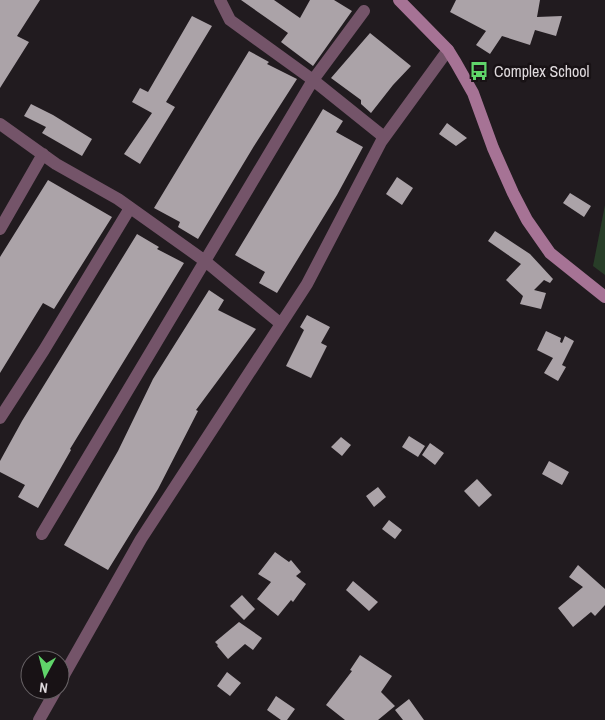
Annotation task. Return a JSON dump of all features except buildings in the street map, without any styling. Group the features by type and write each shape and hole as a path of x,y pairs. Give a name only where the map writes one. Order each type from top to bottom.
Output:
{"main road":[{"path":"399,0 448,50 473,93 493,148 527,220 550,253 605,297"}],"street":[{"path":"220,0 230,20 313,80 384,137"},
{"path":"42,534 313,80 364,11"},
{"path":"70,664 141,539 307,284 384,137 448,50"},
{"path":"0,124 43,154 130,208 205,261 281,324"},
{"path":"0,229 43,154"},
{"path":"0,418 44,350 130,208"},
{"path":"39,720 50,700"}],"green space":[{"path":"605,205 605,275 593,266"}],"place":[{"name":"Complex School","path":"479,71"}]}
